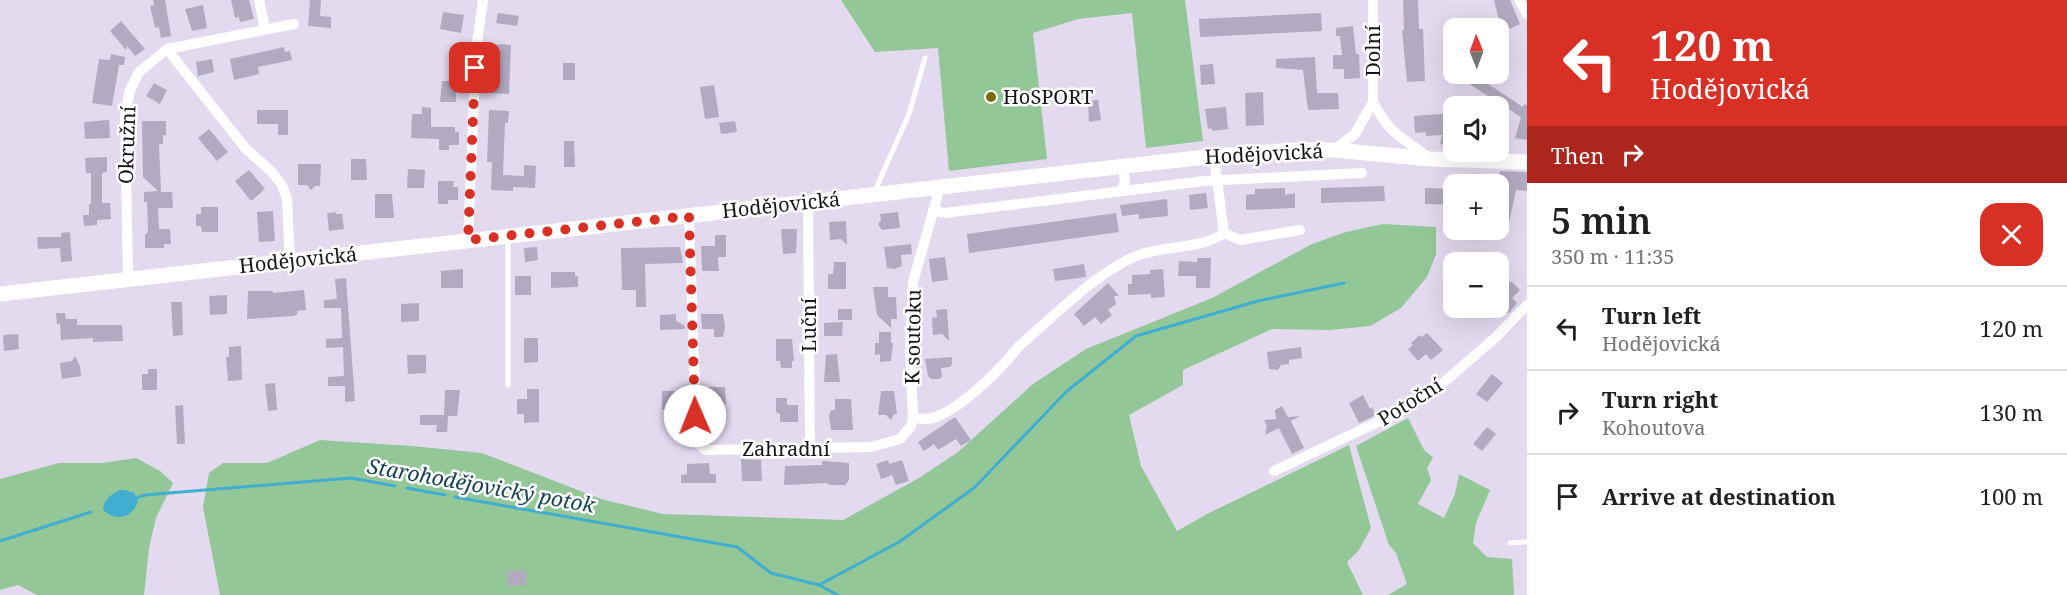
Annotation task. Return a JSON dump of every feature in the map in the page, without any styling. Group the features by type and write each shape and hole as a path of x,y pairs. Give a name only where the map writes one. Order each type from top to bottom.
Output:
{"street":[{"path":"259,0 265,29"},
{"path":"468,240 476,50 483,0"},
{"name":"Dolní","path":"1373,0 1373,102 1384,123 1398,137 1430,159"},
{"path":"1519,0 1527,14"},
{"name":"Okružní","path":"129,279 125,116 130,90 139,72 167,49 294,24"},
{"path":"167,49 246,149 271,171 282,185 287,199 290,261"},
{"name":"Dolní","path":"1334,150 1355,134 1373,102"},
{"name":"Hodějovická","path":"0,294 1214,156 1294,150 1334,150 1430,159 1527,162"},
{"path":"1214,156 1224,233"},
{"path":"1345,162 1346,174"},
{"path":"1121,191 1125,182 1123,166"},
{"path":"933,210 945,213 1217,181 1362,173"},
{"name":"K soutoku","path":"913,418 910,342 913,282 937,198 936,188"},
{"name":"Luční","path":"808,202 810,447"},
{"name":"Zahradní","path":"689,216 697,443 706,450 872,447 893,442 906,434 913,418"},
{"path":"1224,233 1240,240 1300,230"},
{"path":"913,418 935,418 970,394 1004,365 1019,346 1122,263 1151,250 1208,241 1224,233"},
{"name":"Potoční","path":"1274,471 1397,413 1443,382 1496,337 1527,305"}],"lane":[{"path":"873,195 909,114 925,58"},
{"path":"508,236 508,385"},
{"path":"1510,543 1527,542"}],"green space":[{"name":"HoSPORT","path":"841,0 1185,0 1203,141 1146,148 1132,13 1078,19 1033,33 1047,159 949,171 938,48 875,52"},
{"path":"1383,224 1436,227 1436,254 1427,277 1401,308 1370,326 1330,330 1272,329 1183,370 1183,385 1129,415 1141,466 1177,531 1349,445 1371,528 1359,550 1347,562 1363,595 220,595 203,507 209,473 223,463 267,463 320,440 412,446 482,453 601,499 663,514 843,520 919,478 958,452 1033,384 1086,349 1212,298 1312,244 1346,232"},
{"path":"1408,418 1424,450 1433,457 1427,468 1431,480 1418,504 1444,518 1455,494 1459,474 1490,490 1476,523 1473,543 1487,557 1512,559 1514,595 1388,595 1407,584 1396,553 1389,545 1356,446"},
{"path":"136,458 160,471 173,483 156,518 149,548 144,595 37,595 18,585 0,590 0,479 59,463 103,463"}],"water":[{"path":"119,490 134,493 138,502 128,515 118,517 103,510 106,500"}],"building":[{"path":"153,0 165,0 171,36 161,38 159,27 155,28 150,6 154,5"},
{"path":"231,0 249,0 254,19 240,22 239,17 235,18"},
{"path":"310,0 321,0 320,16 331,17 331,28 308,26"},
{"path":"1403,0 1418,0 1419,29 1423,29 1425,81 1407,82 1402,30 1404,30"},
{"path":"1494,0 1510,0 1520,24 1509,29 1509,18 1498,18"},
{"path":"203,5 207,28 192,31 185,9"},
{"path":"443,12 464,15 461,33 440,29"},
{"path":"498,13 519,16 517,26 496,23"},
{"path":"1321,13 1322,31 1200,37 1199,19"},
{"path":"121,21 145,49 135,56 127,46 126,50 110,31"},
{"path":"1353,26 1356,54 1359,54 1360,78 1344,79 1344,69 1333,69 1333,55 1342,55 1340,36 1336,36 1336,28"},
{"path":"495,45 511,45 509,94 490,93 491,79 496,77 497,60 493,60"},
{"path":"284,47 285,52 290,51 292,60 258,67 259,74 234,80 230,59"},
{"path":"111,54 125,57 124,65 119,65 112,106 92,103 99,59 110,60"},
{"path":"1315,57 1317,93 1338,93 1339,109 1308,110 1303,70 1276,68 1276,59"},
{"path":"212,59 214,72 198,76 196,62"},
{"path":"563,63 575,63 575,80 563,80"},
{"path":"1213,64 1215,84 1201,85 1200,65"},
{"path":"442,81 456,81 456,102 440,102"},
{"path":"154,83 167,90 160,104 146,96"},
{"path":"1469,84 1488,84 1506,96 1488,96"},
{"path":"714,85 719,117 705,119 700,87"},
{"path":"1263,92 1264,125 1246,126 1245,93"},
{"path":"1509,98 1523,107 1524,104 1527,105 1527,140 1515,138 1521,117 1509,109"},
{"path":"1098,100 1101,120 1089,122 1088,101"},
{"path":"422,107 431,108 431,127 455,127 455,132 459,132 459,145 449,145 449,150 439,150 439,139 411,138 412,114 422,114"},
{"path":"1226,107 1228,129 1212,131 1212,128 1208,129 1205,109"},
{"path":"257,110 288,110 288,135 278,135 278,124 257,124"},
{"path":"489,110 509,111 508,123 505,123 503,175 524,176 524,165 536,166 535,188 513,187 513,191 491,190 492,162 487,162"},
{"path":"1443,114 1443,145 1440,144 1442,135 1426,136 1426,132 1415,133 1414,116"},
{"path":"109,120 110,138 85,139 84,122"},
{"path":"142,121 166,121 166,135 163,135 163,144 159,144 161,192 172,192 173,208 158,208 159,229 170,229 171,244 164,244 164,248 145,248 145,234 148,229 147,202 144,202 144,192 158,191 143,177"},
{"path":"735,121 737,132 721,134 719,123"},
{"path":"209,129 228,152 217,161 198,138"},
{"path":"564,141 574,141 575,167 564,167"},
{"path":"107,157 107,172 102,173 102,203 110,203 111,219 97,220 97,225 84,226 83,215 89,215 89,204 91,204 91,173 86,173 85,158"},
{"path":"351,159 366,159 367,180 351,180"},
{"path":"298,164 321,164 320,186 315,186 311,190 307,185 298,185"},
{"path":"408,169 425,170 424,188 407,188"},
{"path":"249,170 265,189 251,201 235,181"},
{"path":"1500,171 1527,172 1527,191 1516,190 1509,222 1509,174 1499,174"},
{"path":"438,181 454,181 453,187 458,187 458,200 448,200 448,204 438,204"},
{"path":"1384,186 1385,201 1321,203 1321,188"},
{"path":"1285,188 1285,195 1295,193 1295,208 1246,210 1246,195 1255,194 1255,189"},
{"path":"1425,188 1443,189 1443,205 1425,204"},
{"path":"1206,193 1208,208 1190,210 1189,195"},
{"path":"375,194 392,194 394,218 375,218"},
{"path":"1167,199 1168,216 1139,219 1139,214 1122,216 1120,205"},
{"path":"201,207 218,207 218,232 202,232 201,226 196,226 196,214 201,214"},
{"path":"273,211 275,241 259,242 257,212"},
{"path":"336,212 336,214 342,214 344,229 329,231 327,213"},
{"path":"898,212 900,228 882,230 878,224 881,220 880,214"},
{"path":"1116,213 1119,232 969,253 967,234"},
{"path":"846,221 847,245 841,239 830,240 829,222"},
{"path":"781,229 797,229 796,253 783,254"},
{"path":"70,232 72,261 61,262 60,248 38,249 37,237 61,237 61,233"},
{"path":"715,235 726,235 726,257 718,257 719,271 702,271 701,246 715,246"},
{"path":"911,244 912,254 901,255 902,266 894,269 887,268 884,247"},
{"path":"537,247 538,260 525,262 524,248"},
{"path":"680,247 683,263 645,264 646,307 636,307 636,290 622,290 621,248"},
{"path":"945,257 948,280 932,282 929,259"},
{"path":"1197,258 1211,258 1210,288 1196,288 1196,276 1178,276 1179,261 1197,262"},
{"path":"834,262 846,262 846,289 828,289 828,274 833,274"},
{"path":"1084,264 1086,277 1055,281 1053,269"},
{"path":"463,269 463,288 441,288 441,271"},
{"path":"1163,269 1165,297 1151,298 1151,294 1128,295 1128,284 1132,284 1132,275 1150,274 1150,270"},
{"path":"551,272 575,272 575,276 578,276 578,287 551,288"},
{"path":"515,276 531,276 531,295 515,295"},
{"path":"346,278 355,401 345,402 345,386 328,386 328,377 344,376 343,347 326,348 326,339 342,338 341,308 324,308 324,300 337,299 335,279"},
{"path":"1511,281 1520,290 1512,298 1517,303 1509,313 1509,283"},
{"path":"1108,283 1119,296 1114,296 1116,304 1108,310 1112,315 1101,324 1095,317 1084,326 1074,314"},
{"path":"873,287 888,287 888,297 896,297 897,319 891,319 891,328 877,315"},
{"path":"304,290 306,310 297,311 298,314 293,316 247,319 248,291 273,291 273,293"},
{"path":"227,295 227,314 210,315 209,296"},
{"path":"171,302 182,302 183,335 173,336"},
{"path":"419,303 419,321 401,322 401,304"},
{"path":"838,309 852,309 852,320 838,320"},
{"path":"947,309 949,341 942,334 933,335 932,318 937,317 936,310"},
{"path":"56,313 65,313 66,319 77,319 77,325 122,325 123,341 93,342 93,338 61,340 60,324 57,324"},
{"path":"676,314 676,321 685,326 685,329 660,330 660,315"},
{"path":"701,314 723,314 725,327 723,337 714,337 714,329 702,329"},
{"path":"843,322 842,336 824,336 824,323"},
{"path":"879,332 891,332 891,343 893,343 891,361 880,362 880,354 875,355 875,343 879,343"},
{"path":"1427,333 1443,350 1431,360 1426,354 1418,361 1408,349 1420,335 1422,337"},
{"path":"18,334 19,349 4,351 3,335"},
{"path":"524,338 538,338 538,362 524,363"},
{"path":"776,339 792,339 794,361 792,361 792,368 781,368 780,361 776,361"},
{"path":"241,346 242,380 228,381 226,357 229,357 229,347"},
{"path":"1301,347 1302,358 1289,360 1289,364 1281,365 1278,370 1269,369 1267,352"},
{"path":"837,354 840,382 824,382 826,355"},
{"path":"407,355 426,355 426,373 408,374"},
{"path":"75,356 80,366 81,376 62,379 60,363 72,361"},
{"path":"952,357 950,367 941,368 942,376 939,379 931,379 928,376 925,359"},
{"path":"148,369 157,369 157,390 142,390 142,374 148,374"},
{"path":"1492,374 1503,383 1487,402 1476,394"},
{"path":"275,383 277,410 268,411 265,384"},
{"path":"706,387 725,387 726,404 706,404"},
{"path":"527,389 539,389 539,422 524,423 524,414 517,414 517,399 527,399"},
{"path":"445,390 460,390 457,416 448,416 447,432 436,432 437,425 420,425 420,415 444,415"},
{"path":"662,391 682,391 685,397 682,403 674,403 674,409 662,410"},
{"path":"881,391 894,391 897,414 894,414 891,420 886,415 878,415"},
{"path":"1363,395 1376,415 1359,423 1349,403"},
{"path":"776,398 787,398 787,405 798,405 798,422 780,422 780,414 776,412"},
{"path":"835,399 851,399 853,430 831,430 829,416 831,410 835,410"},
{"path":"183,405 185,444 177,444 175,406"},
{"path":"1282,406 1288,417 1300,416 1291,421 1304,448 1292,454 1279,428 1265,435 1267,426 1264,420 1276,419 1275,410"},
{"path":"955,417 971,440 961,446 956,439 938,450 934,444 924,451 918,442"},
{"path":"1487,427 1496,434 1482,451 1473,444"},
{"path":"741,459 761,460 762,481 742,481"},
{"path":"888,460 889,464 902,460 909,481 896,485 892,475 881,479 876,464"},
{"path":"822,461 849,463 849,480 845,485 827,483 784,485 785,466 822,465"},
{"path":"709,463 710,474 716,474 716,483 681,483 681,475 687,474 687,464"},
{"path":"526,570 526,585 508,586 507,571"}],"waterway":[{"path":"819,585 899,542 974,488 1067,391 1136,336 1258,301 1344,283"},
{"name":"Starohodějovický potok","path":"133,499 145,495 351,478 395,486"},
{"name":"Starohodějovický potok","path":"407,488 445,495"},
{"name":"Starohodějovický potok","path":"455,497 737,547 771,573 819,585 838,595"},
{"name":"Starohodějovický potok","path":"0,541 91,512"}],"place":[{"name":"HoSPORT","path":"991,97"}],"route":[{"path":"475,68 468,240 689,216 695,416"}]}
